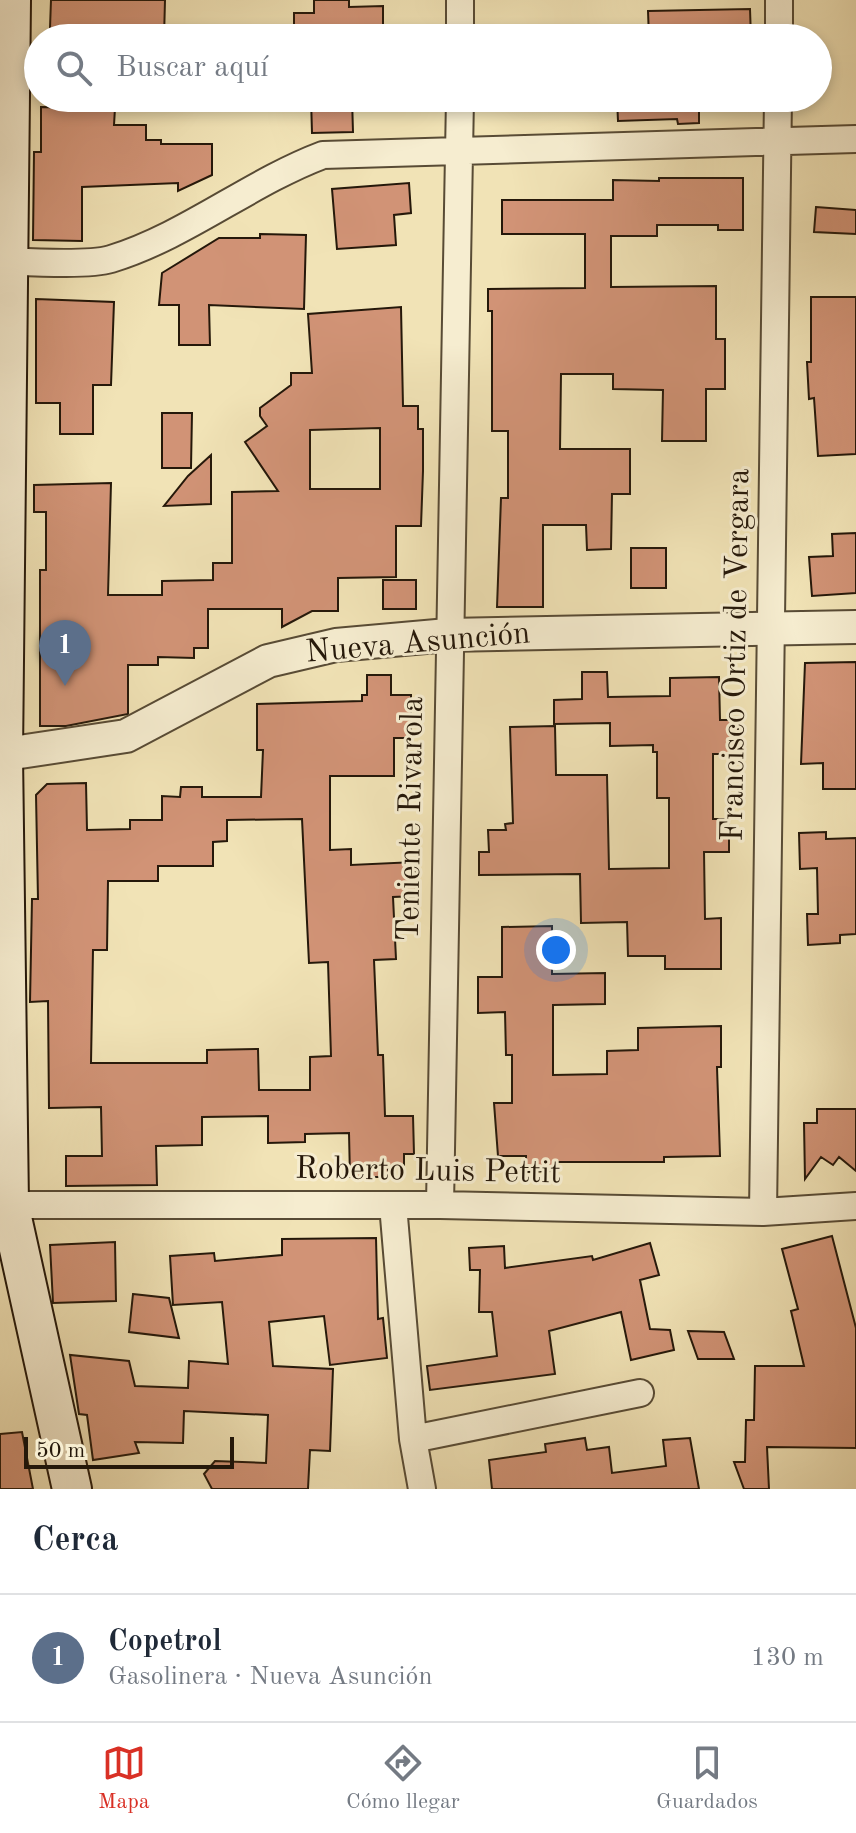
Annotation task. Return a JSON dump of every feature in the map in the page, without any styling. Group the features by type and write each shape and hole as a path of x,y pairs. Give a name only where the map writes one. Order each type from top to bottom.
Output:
{"main road":[{"path":"11,0 5,262 1,755 4,1204 72,1489"}],"street":[{"path":"460,0 460,24"},
{"path":"779,0 779,24"},
{"name":"Teniente Rivarola","path":"440,1205 460,112"},
{"name":"Francisco Ortiz de Vergara","path":"763,1212 778,112"},
{"path":"5,262 108,261 146,246 287,168 323,155 856,139"},
{"name":"Nueva Asunción","path":"1,755 126,736 268,661 336,645 448,635 856,627"},
{"name":"Roberto Luis Pettit","path":"4,1204 440,1205 763,1212 856,1208"},
{"path":"393,1205 413,1439 422,1489"},
{"path":"413,1439 640,1393"}],"building":[{"path":"51,0 165,0 164,24 50,24"},
{"path":"314,0 349,0 349,7 383,6 383,24 294,24 294,13 314,13"},
{"path":"750,9 751,24 648,24 648,11"},
{"path":"41,112 115,112 114,125 146,125 146,140 161,140 161,144 212,144 212,175 178,191 178,183 82,187 82,241 33,240 34,152 41,152"},
{"path":"311,112 352,112 353,132 312,133"},
{"path":"618,112 699,112 699,123 678,124 677,119 618,121"},
{"path":"659,178 743,178 743,230 718,230 718,225 657,225 657,236 611,236 611,287 716,286 716,339 725,339 725,389 706,389 706,441 662,441 663,390 613,389 613,374 561,374 560,449 630,449 630,494 612,494 611,549 587,550 586,525 543,525 543,607 497,607 501,498 508,498 508,431 492,431 492,311 488,311 488,289 585,288 585,234 502,234 502,200 613,200 613,180 659,181"},
{"path":"409,183 411,213 394,215 396,245 337,249 332,189"},
{"path":"816,207 856,210 856,234 814,232"},
{"path":"260,234 306,235 304,309 209,305 210,345 179,345 179,305 159,305 162,273 219,238 260,238"},
{"path":"811,297 856,297 856,454 818,456 814,398 809,399 807,362 811,362"},
{"path":"36,299 114,302 111,385 93,385 93,434 60,434 60,403 36,403"},
{"path":"401,307 403,406 418,406 418,429 423,429 423,471 421,526 396,526 396,577 338,578 338,611 312,611 282,627 282,609 208,609 208,648 194,648 194,658 158,657 158,665 128,665 128,714 66,726 40,726 40,570 46,570 46,512 34,512 34,485 111,483 108,595 162,595 162,581 213,580 213,563 232,563 232,492 278,491 245,442 267,426 260,416 260,408 291,385 291,373 312,373 308,314","holes":["380,428 380,489 310,489 310,430"]},
{"path":"162,413 192,413 191,468 162,468"},
{"path":"211,455 211,504 164,506 188,476"},
{"path":"856,533 856,593 812,596 809,557 833,556 832,534"},
{"path":"631,548 666,548 666,588 631,588"},
{"path":"383,580 416,580 416,609 383,609"},
{"path":"856,662 856,789 823,789 823,763 801,764 805,663"},
{"path":"582,672 607,672 608,697 670,696 670,678 719,677 720,720 738,720 738,754 713,754 713,819 729,819 729,852 704,852 705,919 721,918 721,969 665,969 665,956 628,956 627,922 581,923 580,874 479,875 479,852 489,852 488,830 506,830 505,824 513,823 510,727 555,726 556,775 607,775 609,869 669,868 669,798 657,798 657,752 653,752 653,745 610,746 610,723 554,724 554,700 582,699"},
{"path":"367,675 391,675 391,695 411,695 411,738 394,738 394,776 330,776 330,850 351,849 351,865 415,862 416,896 393,897 396,959 374,960 378,1055 383,1055 385,1116 413,1116 414,1154 404,1154 404,1165 388,1166 388,1177 350,1177 349,1133 305,1134 305,1142 268,1143 268,1116 202,1117 202,1145 156,1146 157,1185 66,1186 66,1156 102,1156 101,1107 49,1108 48,1001 30,1002 32,899 38,899 36,795 47,784 86,783 87,830 130,829 130,820 162,820 162,796 180,797 181,787 202,787 202,797 261,797 263,750 257,750 257,704 362,701 362,695 367,695","holes":["302,819 309,963 328,962 331,1056 310,1057 310,1090 259,1090 258,1049 207,1050 207,1063 91,1063 93,950 107,950 108,881 158,881 158,866 213,866 213,842 227,841 227,820"]},
{"path":"826,832 826,839 856,838 856,934 840,935 840,943 808,945 807,914 818,914 817,868 800,869 799,833"},
{"path":"552,926 552,974 605,973 605,1004 553,1005 553,1075 607,1074 607,1051 638,1050 638,1028 721,1026 721,1067 717,1067 720,1156 664,1157 664,1162 554,1162 554,1171 526,1172 526,1156 498,1156 494,1103 512,1103 512,1055 506,1055 505,1012 478,1013 478,977 502,977 502,927"},
{"path":"817,1109 856,1109 856,1171 839,1157 833,1165 821,1157 805,1179 804,1123 817,1123"},
{"path":"832,1236 856,1328 856,1448 767,1447 769,1489 744,1489 734,1462 745,1462 746,1420 754,1420 755,1366 804,1366 791,1311 798,1309 782,1249"},
{"path":"376,1238 378,1319 383,1318 387,1358 330,1365 324,1316 269,1322 273,1366 333,1369 330,1451 310,1450 308,1489 212,1489 204,1474 215,1461 266,1463 268,1415 184,1411 183,1443 135,1442 139,1453 93,1460 87,1415 79,1414 70,1355 129,1361 135,1386 188,1388 189,1361 228,1364 222,1302 173,1305 170,1256 214,1253 215,1261 282,1255 282,1239"},
{"path":"115,1242 116,1301 53,1303 50,1245"},
{"path":"650,1243 659,1275 640,1280 650,1329 670,1330 674,1350 631,1360 621,1312 549,1331 555,1374 430,1390 427,1366 497,1356 492,1312 479,1312 480,1270 470,1270 469,1248 504,1246 505,1268 592,1256 593,1260"},
{"path":"133,1294 169,1298 179,1338 129,1332"},
{"path":"688,1331 724,1332 734,1359 698,1359"},
{"path":"22,1432 33,1489 0,1489 0,1434"},
{"path":"585,1438 587,1450 609,1447 612,1473 666,1466 663,1440 690,1438 699,1489 492,1489 489,1460 546,1452 545,1444"}],"place":[{"name":"Copetrol","path":"65,686"}]}
